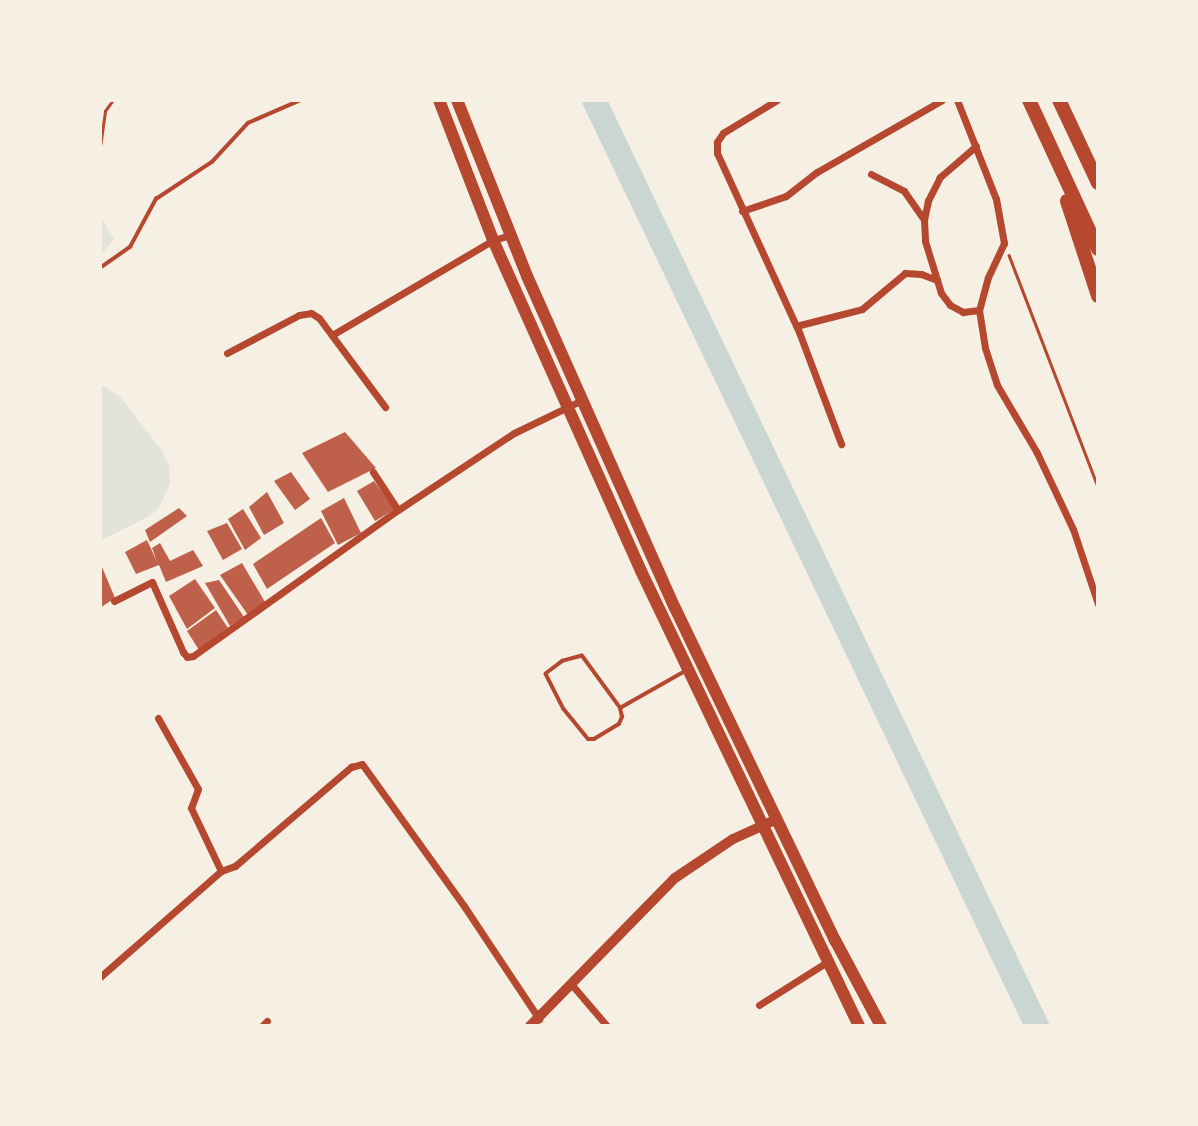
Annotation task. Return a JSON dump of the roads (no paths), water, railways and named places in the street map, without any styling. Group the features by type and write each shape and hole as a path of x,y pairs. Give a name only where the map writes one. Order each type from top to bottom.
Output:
{"highway":[{"path":"1029,100 1098,248"},
{"path":"1059,100 1098,183"},
{"path":"1048,142 1098,296"},
{"path":"1087,159 1098,176"}],"main road":[{"path":"439,100 493,240 567,407 688,670 859,1026"},
{"path":"457,100 582,400 702,663 881,1026"}],"street":[{"path":"777,100 741,121 717,142 724,171 796,326 841,444"},
{"path":"742,211 786,196 817,172 942,100"},
{"path":"957,100 996,200 1004,243 988,277 979,310 985,348 997,385 1037,453 1068,518 1098,604"},
{"path":"976,146 940,177 928,201 923,220 925,241 941,293 950,305 963,312 979,310"},
{"path":"871,174 904,191 923,220"},
{"path":"332,335 493,240 511,235"},
{"path":"796,326 862,309 905,273 921,274 937,280"},
{"path":"227,354 305,313 319,318 386,407"},
{"path":"114,601 152,582 183,652 187,657 193,656 398,510 514,433 582,400"},
{"path":"373,472 398,510"},
{"path":"158,718 198,789 191,808 221,871"},
{"path":"100,977 221,871 236,866 351,767 362,764 464,906 539,1019"},
{"path":"530,1026 675,878 733,839 777,819"},
{"path":"759,1005 827,962"},
{"path":"572,985 607,1026"}],"lane":[{"path":"100,268 116,260 130,247 156,200 212,162 248,123 301,100"},
{"path":"582,656 620,708 622,717 619,724 594,739 588,739 564,709 545,674 563,661 582,656"},
{"path":"620,708 702,663"}],"waterway":[{"path":"594,100 1037,1026"}]}
